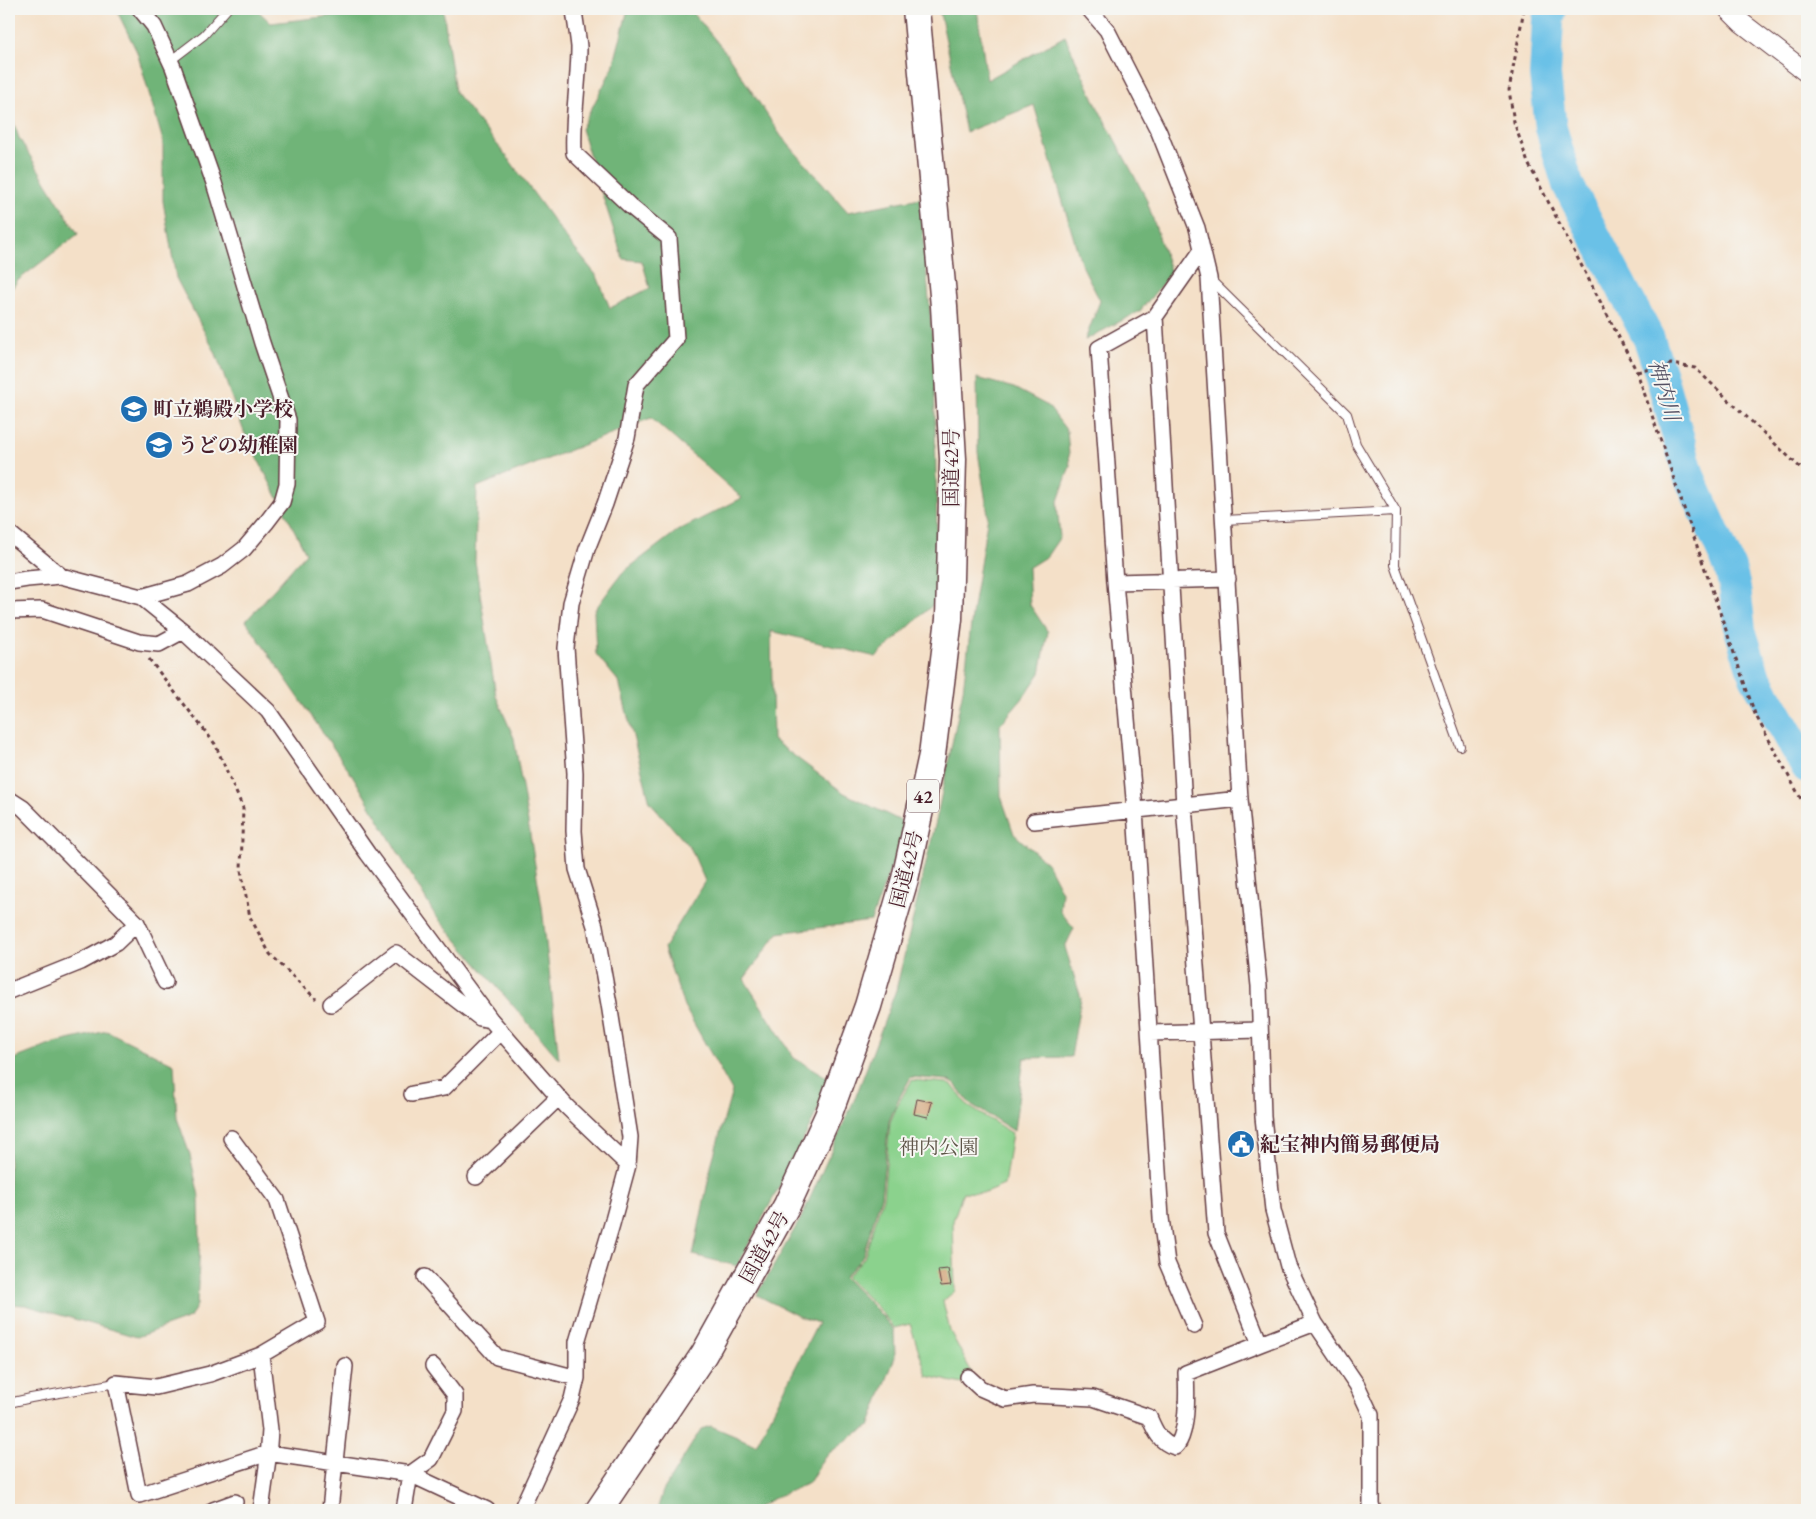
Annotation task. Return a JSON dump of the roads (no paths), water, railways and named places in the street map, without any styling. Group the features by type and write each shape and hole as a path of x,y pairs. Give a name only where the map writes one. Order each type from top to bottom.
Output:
{"highway":[{"name":"国道42号","path":"599,1510 704,1354 788,1205 828,1116 868,1006 905,879 932,754 949,619 954,459 944,306 916,9"}],"street":[{"path":"140,9 154,26 170,61 214,183 262,342 288,420 287,484 282,502 244,549 222,566 188,584 141,597"},
{"path":"521,1510 572,1398 577,1378 577,1342 628,1165 630,1137 595,926 577,869 574,831 576,773 566,648 570,603 587,549 605,504 627,438 636,385 676,339 669,238 630,206 574,152 573,127 579,46 574,9"},
{"path":"1089,9 1108,30 1159,132 1197,228 1209,278 1240,798 1259,986 1263,1117 1273,1210 1288,1266 1315,1322 1357,1385 1371,1415 1371,1504 1373,1510"},
{"path":"1728,9 1742,23 1807,73"},
{"path":"1194,1326 1167,1263 1162,1218 1135,810 1115,582 1099,348 1155,317 1202,250"},
{"path":"1155,317 1184,805 1216,1233 1260,1344"},
{"path":"9,533 61,576"},
{"path":"9,582 61,576 141,597 183,631 268,710 368,854 496,1025 559,1098 628,1165"},
{"path":"1115,582 1228,579"},
{"path":"9,611 42,610 135,641 160,644 183,631"},
{"path":"1034,822 1240,798"},
{"path":"9,799 23,808 138,923 165,982"},
{"path":"9,991 81,962 116,943 138,923"},
{"path":"324,1002 396,953 480,1018 496,1025"},
{"path":"412,1094 444,1088 496,1025"},
{"path":"1150,1033 1260,1030"},
{"path":"476,1177 559,1098"},
{"path":"231,1138 277,1200 318,1322 260,1355 210,1374 156,1387 116,1383 139,1495 268,1453 410,1474 487,1510"},
{"path":"425,1277 497,1357 577,1378"},
{"path":"968,1377 980,1388 1005,1399 1033,1394 1094,1398 1149,1418 1158,1436 1167,1445 1175,1447 1180,1443 1185,1414 1186,1374 1315,1322"},
{"path":"260,1355 270,1430 261,1510"},
{"path":"330,1510 345,1366"},
{"path":"404,1510 410,1474 431,1459 455,1411 455,1394 433,1366"},
{"path":"213,1510 235,1502"}],"lane":[{"path":"170,61 204,35 227,9"},
{"path":"1209,278 1347,414 1356,444 1396,511 1395,565 1460,746"},
{"path":"1224,520 1396,511"},
{"path":"9,1403 116,1383"}],"waterway":[{"name":"神内川","path":"1551,9 1548,20 1545,75 1551,128 1568,185 1649,339 1689,476 1730,568 1735,588 1740,630 1755,677 1807,767"}],"place":[{"name":"町立鵜殿小学校","path":"134,409"},
{"name":"うどの幼稚園","path":"159,445"},
{"name":"紀宝神内簡易郵便局","path":"1241,1144"}],"park label":[{"name":"神内公園","path":"939,1147"}]}
